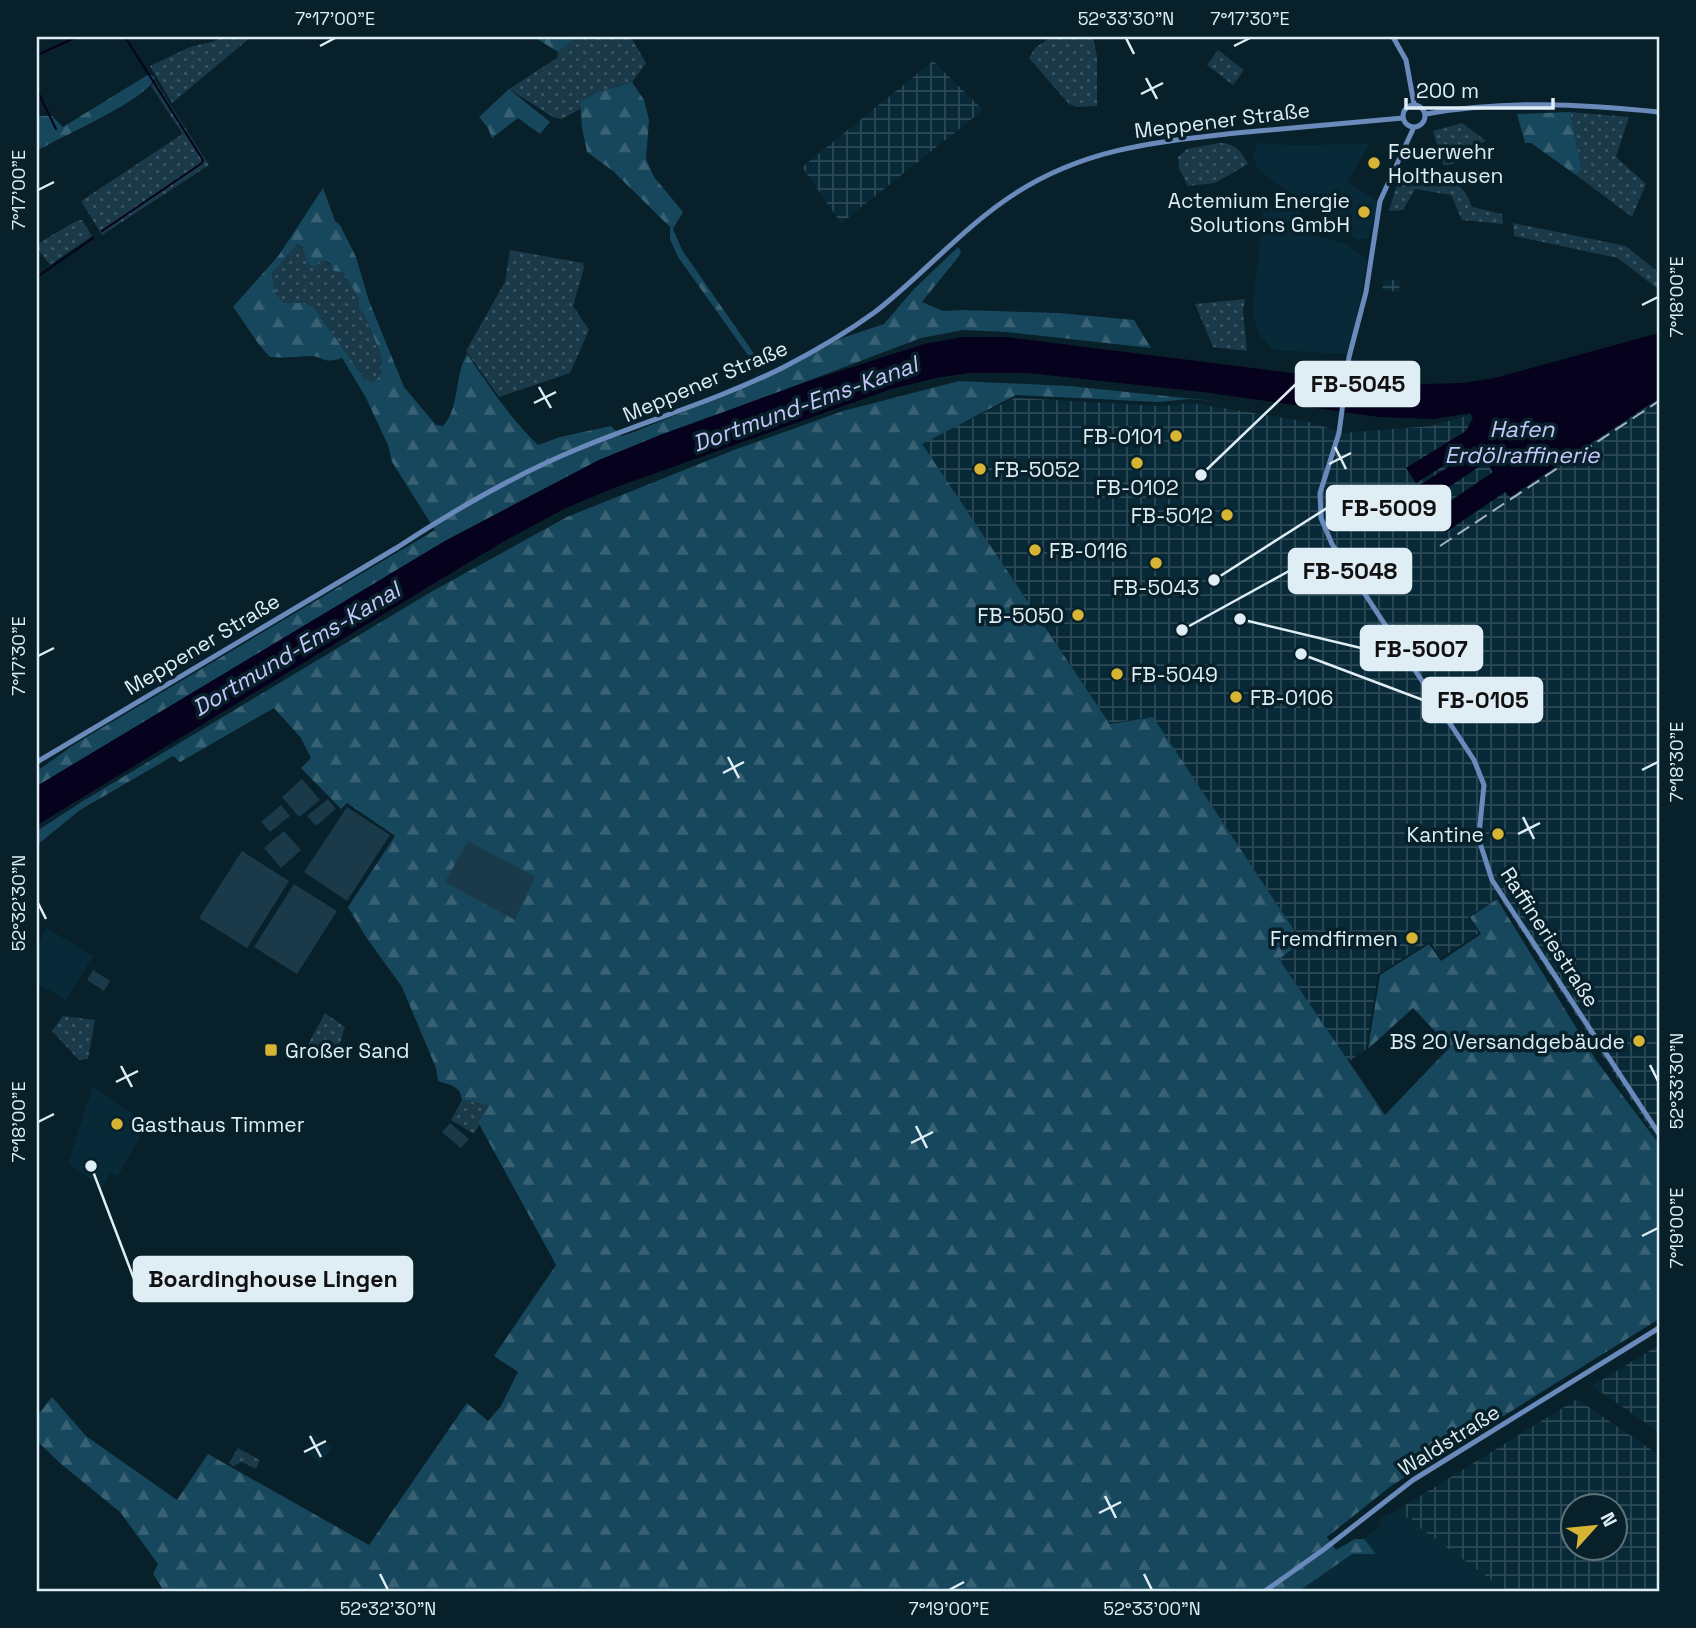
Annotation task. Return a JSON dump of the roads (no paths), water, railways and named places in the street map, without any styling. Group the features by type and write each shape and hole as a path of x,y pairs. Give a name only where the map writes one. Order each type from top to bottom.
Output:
{"main road":[{"path":"1393,37 1406,60 1413,104"},
{"path":"1413,104 1421,107 1426,114"},
{"path":"1413,104 1405,110 1403,118 1406,123 1414,127 1422,124 1426,114"},
{"path":"1426,114 1521,104 1561,104 1659,112"},
{"name":"Meppener Straße","path":"37,761 433,524 519,476 581,447 760,379 810,353 874,312 1002,202 1066,166 1108,151 1175,139 1403,118"},
{"name":"Raffineriestraße","path":"1414,127 1380,201 1366,292 1347,369 1339,433 1320,493 1321,518 1327,537 1474,760 1483,785 1480,846 1487,869 1497,888 1659,1134"},
{"name":"Waldstraße","path":"1265,1591 1413,1480 1659,1328"}],"water":[{"path":"1659,333 1659,398 1510,497 1505,492 1446,532 1433,513 1493,472 1486,462 1428,501 1418,486 1477,449 1475,446 1416,483 1406,468 1466,431 1473,418 1470,413 1434,419 1379,417 1203,392 1028,373 968,373 891,389 611,489 564,509 508,539 37,825 37,786 445,541 599,460 809,381 924,344 964,337 1006,337 1331,378 1423,384 1463,383 1495,378"}],"waterway":[{"path":"37,55 77,37"},
{"path":"102,231 203,160 125,37"},
{"path":"37,90 56,129"},
{"path":"37,277 93,238"}],"railway":[{"path":"1440,546 1659,401"}],"place":[{"name":"Feuerwehr Holthausen","path":"1374,163"},
{"name":"Actemium Energie Solutions GmbH","path":"1364,212"},
{"name":"FB-0101","path":"1176,436"},
{"name":"FB-0102","path":"1137,463"},
{"name":"FB-5052","path":"980,469"},
{"name":"FB-5045","path":"1201,475"},
{"name":"FB-5012","path":"1227,515"},
{"name":"FB-0116","path":"1035,550"},
{"name":"FB-5043","path":"1156,563"},
{"name":"FB-5009","path":"1214,580"},
{"name":"FB-5050","path":"1078,615"},
{"name":"FB-5007","path":"1240,619"},
{"name":"FB-5048","path":"1182,630"},
{"name":"FB-0105","path":"1301,654"},
{"name":"FB-5049","path":"1117,674"},
{"name":"FB-0106","path":"1236,697"},
{"name":"Kantine","path":"1498,834"},
{"name":"Fremdfirmen","path":"1412,938"},
{"name":"BS 20 Versandgebäude","path":"1639,1041"},
{"name":"Großer Sand","path":"271,1050"},
{"name":"Gasthaus Timmer","path":"117,1124"},
{"name":"Boardinghouse Lingen","path":"91,1166"}],"water label":[{"name":"Dortmund-Ems-Kanal","path":"805,404"},
{"name":"Hafen Erdölraffinerie","path":"1522,442"},
{"name":"Dortmund-Ems-Kanal","path":"296,649"}]}
